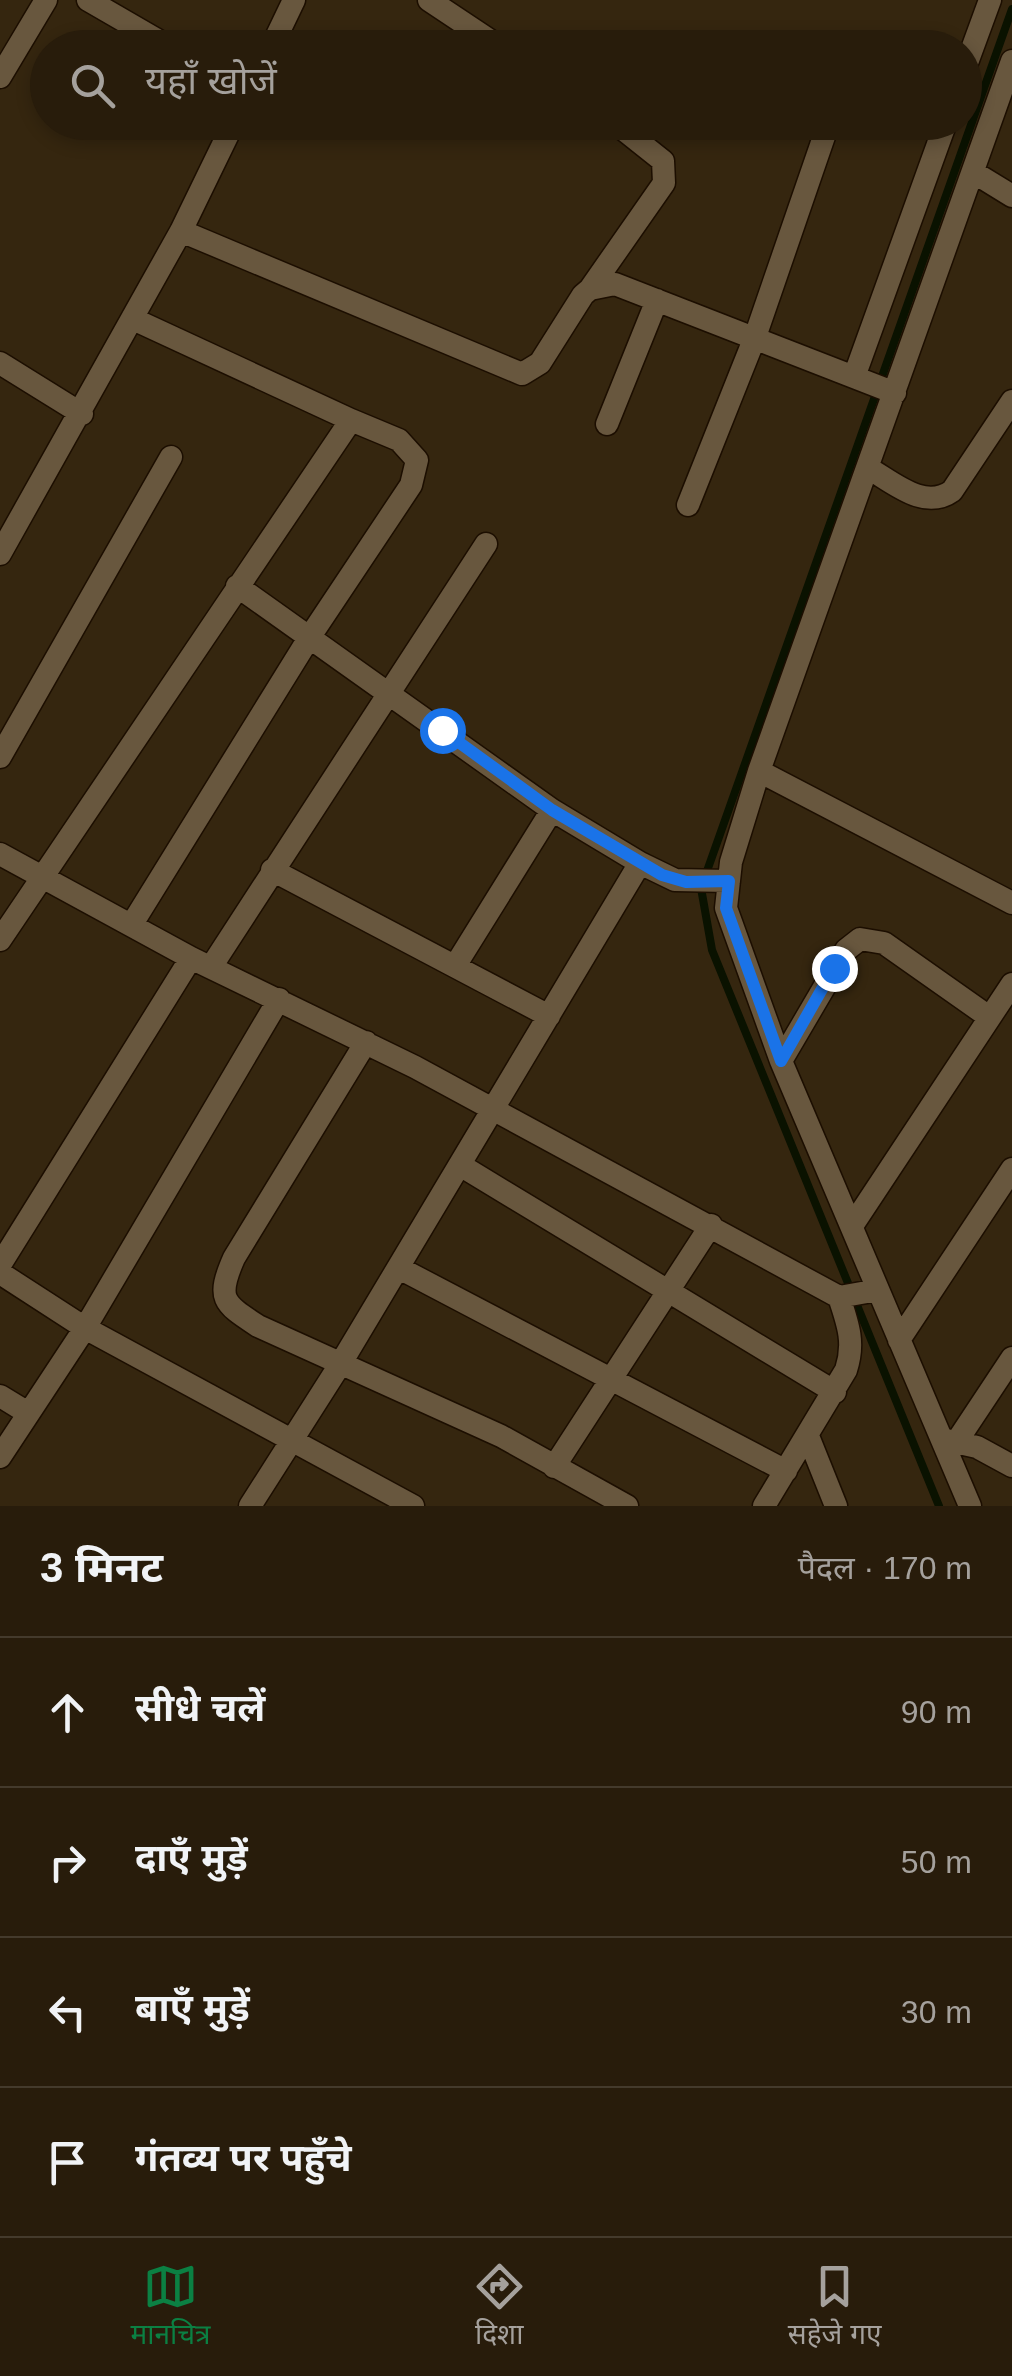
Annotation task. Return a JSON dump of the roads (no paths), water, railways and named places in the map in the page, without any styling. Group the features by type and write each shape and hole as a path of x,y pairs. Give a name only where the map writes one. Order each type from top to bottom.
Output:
{"street":[{"path":"0,77 46,0"},
{"path":"88,0 140,30"},
{"path":"280,30 294,0"},
{"path":"429,0 474,30"},
{"path":"979,30 990,0"},
{"path":"875,385 973,172 1011,68"},
{"path":"0,554 182,231 225,140"},
{"path":"182,231 522,374 540,363 664,183 663,160 637,140"},
{"path":"688,505 755,337 823,140"},
{"path":"764,1506 835,1392 852,1352 850,1332 859,1295 852,1226 781,1061 726,908 723,881 868,468 875,385 941,140"},
{"path":"973,172 1012,196"},
{"path":"590,289 615,284 875,385"},
{"path":"607,424 657,300"},
{"path":"132,924 416,472 417,460 410,448 134,319"},
{"path":"0,363 82,414"},
{"path":"868,468 921,498 941,498 952,491 1012,401"},
{"path":"0,940 351,420"},
{"path":"0,757 171,457"},
{"path":"413,1506 85,1328 0,1269 201,962 272,870 486,544"},
{"path":"237,586 552,810 640,864 686,882 723,881"},
{"path":"759,771 1012,903"},
{"path":"455,966 552,810"},
{"path":"0,854 711,1225 859,1295 899,1340 950,1440 970,1506"},
{"path":"250,1506 341,1363 640,864"},
{"path":"272,870 549,1016"},
{"path":"781,1061 846,950 860,939 884,943 988,1017"},
{"path":"852,1226 1012,984"},
{"path":"0,1458 85,1328 279,999"},
{"path":"366,1042 234,1258 222,1285 230,1308 501,1436 627,1506"},
{"path":"460,1164 835,1392"},
{"path":"899,1340 1012,1169"},
{"path":"554,1467 711,1225"},
{"path":"398,1268 786,1471"},
{"path":"950,1440 1012,1358"},
{"path":"0,1396 28,1413"},
{"path":"808,1436 836,1506"},
{"path":"950,1440 1012,1466"}],"waterway":[{"path":"982,94 1012,9"},
{"path":"939,1506 712,950 701,888 966,140"}]}
